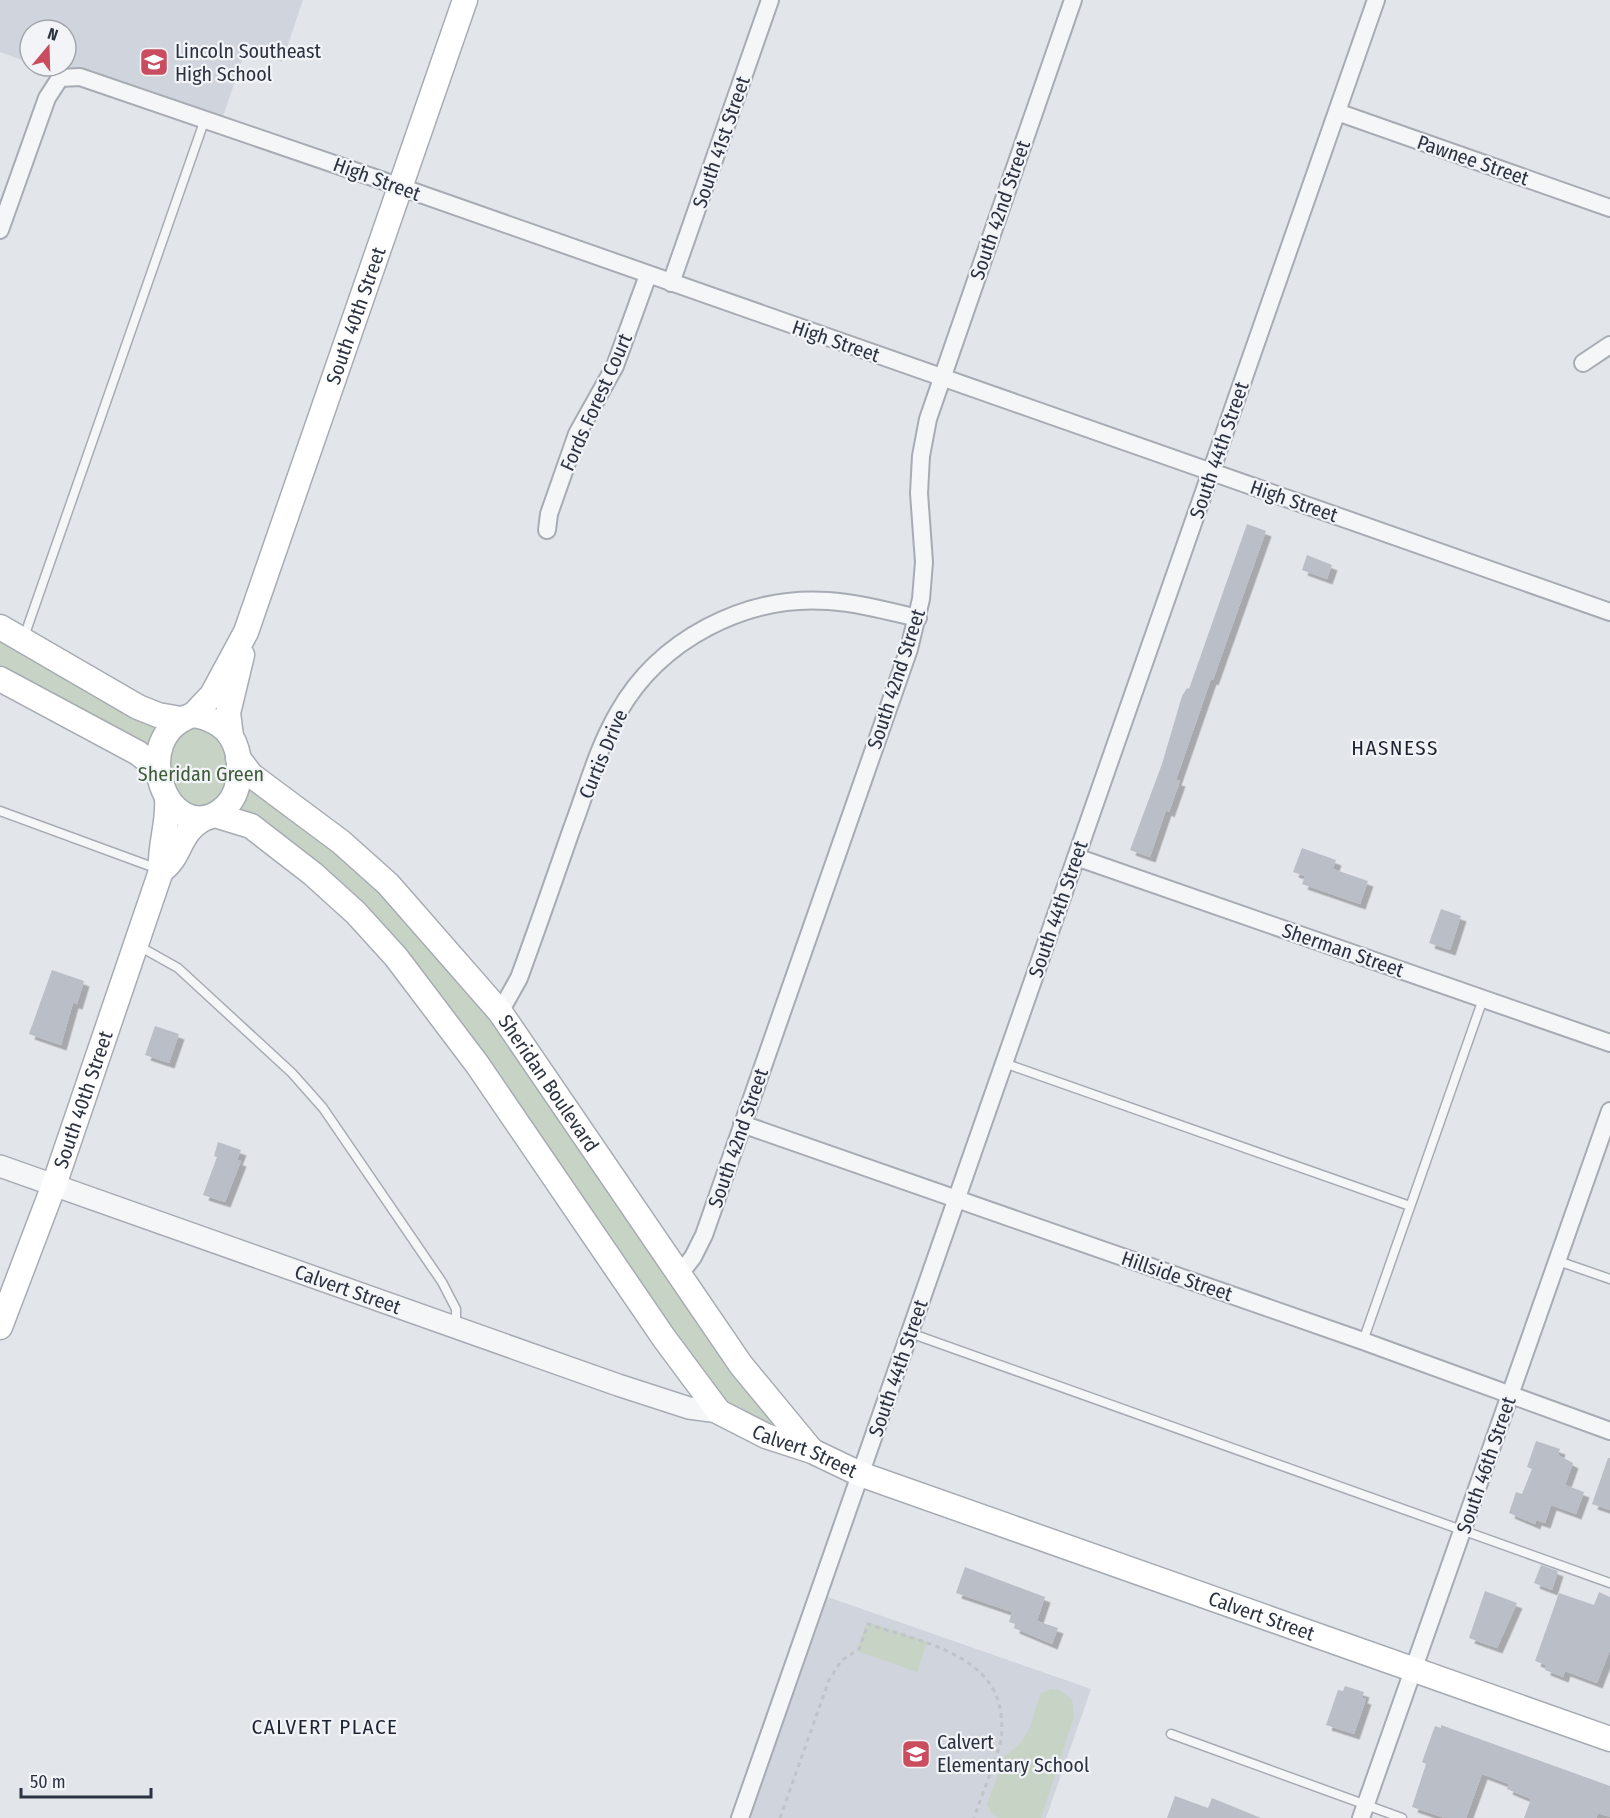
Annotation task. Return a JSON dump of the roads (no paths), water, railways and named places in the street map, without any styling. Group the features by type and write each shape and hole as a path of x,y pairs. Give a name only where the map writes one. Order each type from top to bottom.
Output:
{"main road":[{"name":"South 40th Street","path":"235,747 228,713 246,632 465,0"},
{"path":"0,627 138,707 158,715 215,721 235,747 239,773 233,797 225,808 210,816"},
{"name":"South 40th Street","path":"187,717 212,695 246,632"},
{"path":"0,679 138,753 158,769"},
{"path":"187,717 162,741 158,769 167,799 186,815 210,816 251,826 304,867 356,913 396,957 477,1064 664,1338 719,1412"},
{"name":"Sheridan Boulevard","path":"235,747 251,775 308,815 388,884 500,1012 741,1365 812,1451"},
{"name":"South 40th Street","path":"0,1327 54,1185 161,871 159,855 168,821 167,799"},
{"name":"South 40th Street","path":"161,871 173,862 184,834 192,825 210,816"},
{"name":"Calvert Street","path":"719,1412 766,1436 812,1451 861,1474 1610,1739"}],"street":[{"name":"South 41st Street","path":"671,283 770,0"},
{"name":"South 42nd Street","path":"679,1275 693,1257 704,1235 909,650 918,618 924,562 920,493 921,456 928,419 1073,0"},
{"name":"South 44th Street","path":"740,1818 1376,0"},
{"name":"High Street","path":"0,230 47,98 60,78 80,77 93,80 1610,612"},
{"name":"Pawnee Street","path":"1337,112 1610,208"},
{"name":"Fords Forest Court","path":"547,530 549,514 578,434 615,366 648,275"},
{"path":"1583,363 1610,345"},
{"name":"Curtis Drive","path":"500,1012 519,978 605,737 618,711 637,684 660,660 687,638 712,624 765,606 793,601 827,601 918,618"},
{"name":"Sherman Street","path":"1076,857 1610,1043"},
{"name":"South 46th Street","path":"1363,1812 1610,1111"},
{"name":"Hillside Street","path":"742,1124 1363,1341 1610,1431"},
{"name":"Calvert Street","path":"0,1166 456,1329 671,1403 719,1412"}],"lane":[{"path":"23,640 205,119"},
{"path":"0,811 161,871"},
{"path":"137,945 178,968 264,1045 323,1108 442,1282 456,1309 456,1329"},
{"path":"1363,1341 1483,999"},
{"path":"1004,1063 1410,1206"},
{"path":"1558,1261 1610,1279"},
{"path":"910,1333 1610,1583"},
{"path":"1171,1734 1363,1812 1402,1818"}],"place":[{"name":"Lincoln Southeast High School","path":"154,62"},
{"name":"Calvert Elementary School","path":"916,1754"}],"district":[{"name":"HASNESS","path":"1395,748"},
{"name":"CALVERT PLACE","path":"325,1727"}],"park label":[{"name":"Sheridan Green","path":"201,774"}]}
